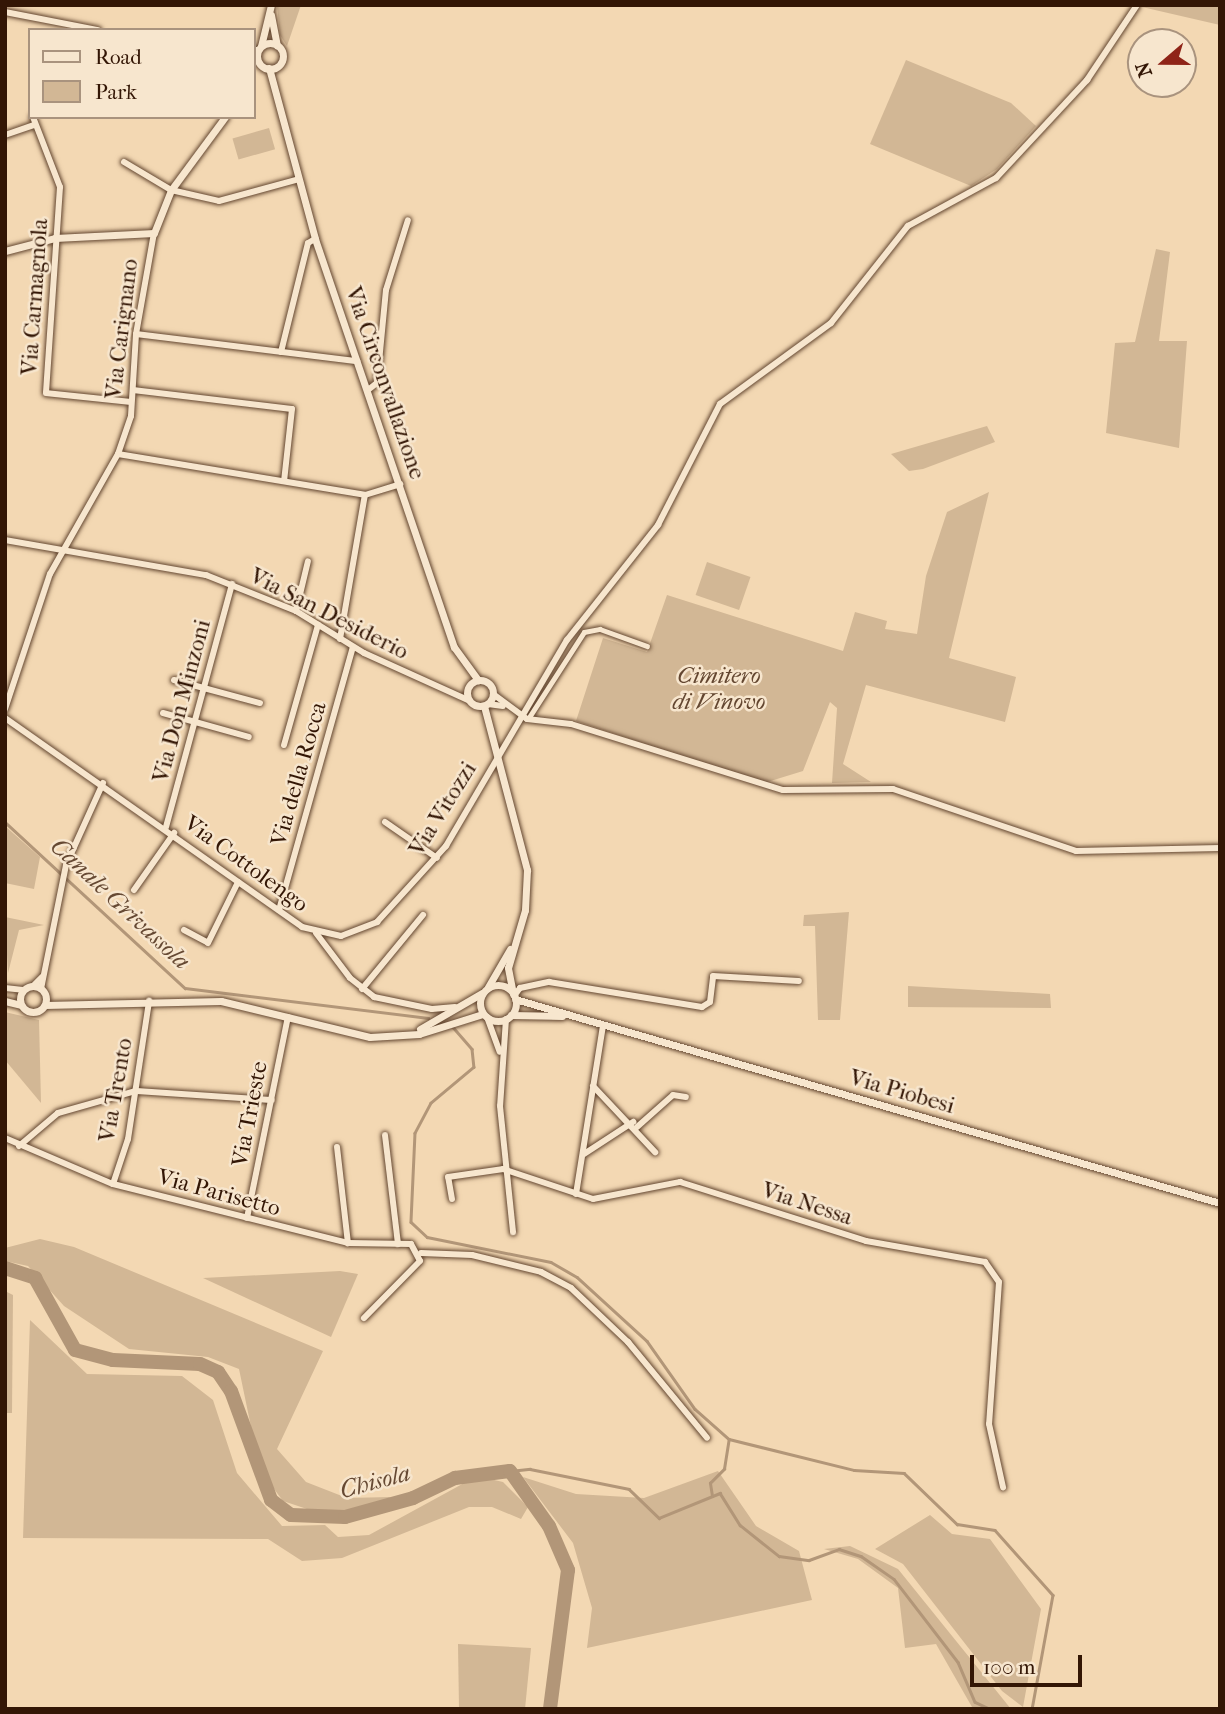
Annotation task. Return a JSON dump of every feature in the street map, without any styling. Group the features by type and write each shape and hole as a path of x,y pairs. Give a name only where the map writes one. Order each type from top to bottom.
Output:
{"street":[{"name":"Via Vitozzi","path":"316,933 341,936 377,922 437,858 518,715 567,640 658,525 720,404 831,323 908,226 996,178 1087,80 1137,5"},
{"name":"Via Circonvallazione","path":"271,8 280,63 276,90"},
{"name":"Via Circonvallazione","path":"271,8 258,49 261,63 276,90 296,180 400,484 466,666 475,682"},
{"path":"5,12 86,28"},
{"path":"30,19 30,28"},
{"path":"258,49 277,45"},
{"path":"261,63 280,63"},
{"name":"Via Carignano","path":"5,709 41,597 118,454 133,390 136,334 154,233 171,190 224,119"},
{"path":"5,135 33,121"},
{"name":"Via Carmagnola","path":"33,121 57,171 46,393 131,402"},
{"path":"124,162 171,190 219,201 296,180"},
{"path":"368,390 377,383 386,290 408,220"},
{"path":"5,251 55,238 154,233"},
{"path":"281,352 308,243 315,239"},
{"path":"136,334 357,361"},
{"path":"133,390 292,409 284,481"},
{"path":"118,454 365,495 400,484"},
{"path":"340,639 365,495"},
{"name":"Via San Desiderio","path":"5,540 232,584 296,611 353,647 457,696 467,697"},
{"path":"296,611 308,561"},
{"name":"Via Don Minzoni","path":"166,827 232,584"},
{"path":"284,745 318,625"},
{"path":"527,719 580,635 600,629 647,646"},
{"name":"Via della Rocca","path":"279,910 353,647"},
{"path":"174,680 260,703"},
{"path":"505,706 483,706 467,697 475,682 505,706 527,719 571,724 783,790 893,789 1076,851 1220,848"},
{"path":"493,694 483,706 484,723 526,854 527,892 508,968 514,996"},
{"path":"163,713 249,737"},
{"name":"Via Cottolengo","path":"5,718 166,827 238,882 316,933 362,989 387,1002 432,1009 467,1004"},
{"path":"5,988 21,997 35,1012 41,994 64,874 103,783"},
{"path":"385,822 437,858"},
{"path":"134,890 174,833"},
{"path":"184,930 208,943 238,882"},
{"path":"362,989 423,915"},
{"path":"400,1037 467,1004 485,990 514,942"},
{"path":"513,1233 500,1054 514,996 520,988 549,982 702,1007 710,1002 713,976 799,981"},
{"name":"Via Piobesi","path":"485,990 499,985 514,996 573,1017 1220,1203"},
{"path":"485,990 485,1016 500,1054"},
{"path":"7,1001 41,994 54,1000 221,1001 370,1037 400,1037 485,1016"},
{"name":"Via Trento","path":"113,1184 136,1091 149,1000"},
{"name":"Via Piobesi","path":"485,1016 573,1017"},
{"name":"Via Trieste","path":"247,1218 288,1017"},
{"path":"576,1194 603,1025"},
{"path":"593,1086 635,1125 655,1152"},
{"path":"19,1146 58,1113 136,1091 272,1100"},
{"path":"584,1154 635,1125 673,1095 686,1097"},
{"path":"386,1135 398,1244"},
{"name":"Via Parisetto","path":"5,1138 113,1184 247,1218 348,1243 411,1244 420,1257 472,1255 541,1272 571,1288 628,1342 707,1438"},
{"path":"337,1146 348,1243"},
{"path":"452,1199 449,1177 508,1168"},
{"name":"Via Nessa","path":"508,1168 593,1199 680,1182 866,1241 993,1266 999,1282 989,1424 1003,1487"},
{"path":"364,1318 420,1257"}],"green space":[{"path":"277,5 301,5 287,46 280,35"},
{"path":"1143,5 1220,5 1220,25 1142,7"},
{"path":"906,60 1011,103 1036,126 997,169 971,186 870,144"},
{"path":"269,128 275,149 239,160 232,138"},
{"path":"1156,249 1170,252 1159,341 1187,341 1179,448 1106,433 1115,343 1135,342"},
{"path":"987,426 995,442 923,469 909,471 891,454"},
{"name":"Cimitero di Vinovo","path":"989,492 949,658 1016,677 1005,722 866,685 843,764 871,782 832,783 837,708 830,702 803,771 764,783 576,721 603,638 647,652 667,595 843,651 855,612 887,621 885,629 917,634 926,576 947,512"},
{"path":"707,562 750,577 739,610 696,595"},
{"path":"5,826 40,857 34,889 5,883"},
{"path":"849,912 840,1020 818,1020 815,926 803,926 804,915"},
{"path":"5,917 44,925 19,930 8,973"},
{"path":"908,986 1050,994 1051,1008 908,1007"},
{"path":"5,1012 39,1020 41,1103 5,1060"},
{"path":"40,1239 74,1247 323,1351 277,1449 306,1482 347,1498 391,1497 369,1509 322,1514 283,1501 260,1470 239,1369 208,1357 129,1349 64,1306 28,1266 5,1261 5,1248"},
{"path":"340,1271 358,1274 331,1337 203,1278"},
{"path":"5,1291 13,1295 12,1413 5,1413"},
{"path":"30,1320 87,1374 182,1376 213,1400 237,1473 282,1526 325,1525 338,1537 369,1535 477,1476 503,1482 528,1507 521,1519 492,1507 469,1507 342,1558 302,1561 268,1539 23,1538"},
{"path":"718,1471 756,1526 799,1551 812,1600 587,1648 592,1608 573,1543 523,1477 576,1494 644,1498"},
{"path":"930,1515 952,1534 990,1539 1041,1609 1023,1707 1002,1691 903,1564 875,1549"},
{"path":"850,1546 898,1569 1011,1709 972,1707 936,1644 905,1648 898,1588 858,1559 824,1549"},
{"path":"458,1644 531,1648 525,1709 459,1709"}],"waterway":[{"name":"Canale Grivassola","path":"5,822 185,988 428,1018"},
{"name":"Canale Grivassola","path":"453,1027 472,1049 474,1067 431,1103 415,1133 411,1222 427,1237 551,1262 577,1277 647,1341 695,1409 729,1439 854,1470 904,1473 957,1524 995,1530 1053,1595 1032,1709"},
{"name":"Chisola","path":"5,1268 35,1278 75,1350 113,1360 200,1364 218,1372 231,1391 271,1500 291,1515 345,1517 413,1498 455,1478 510,1471 549,1526 568,1570 550,1709"},
{"path":"712,1496 710,1483 724,1469 729,1439"},
{"path":"510,1471 530,1469 629,1489 659,1518 720,1493 740,1525 779,1556 809,1560 839,1549 861,1556 894,1579 958,1662 975,1702 990,1709"}]}
